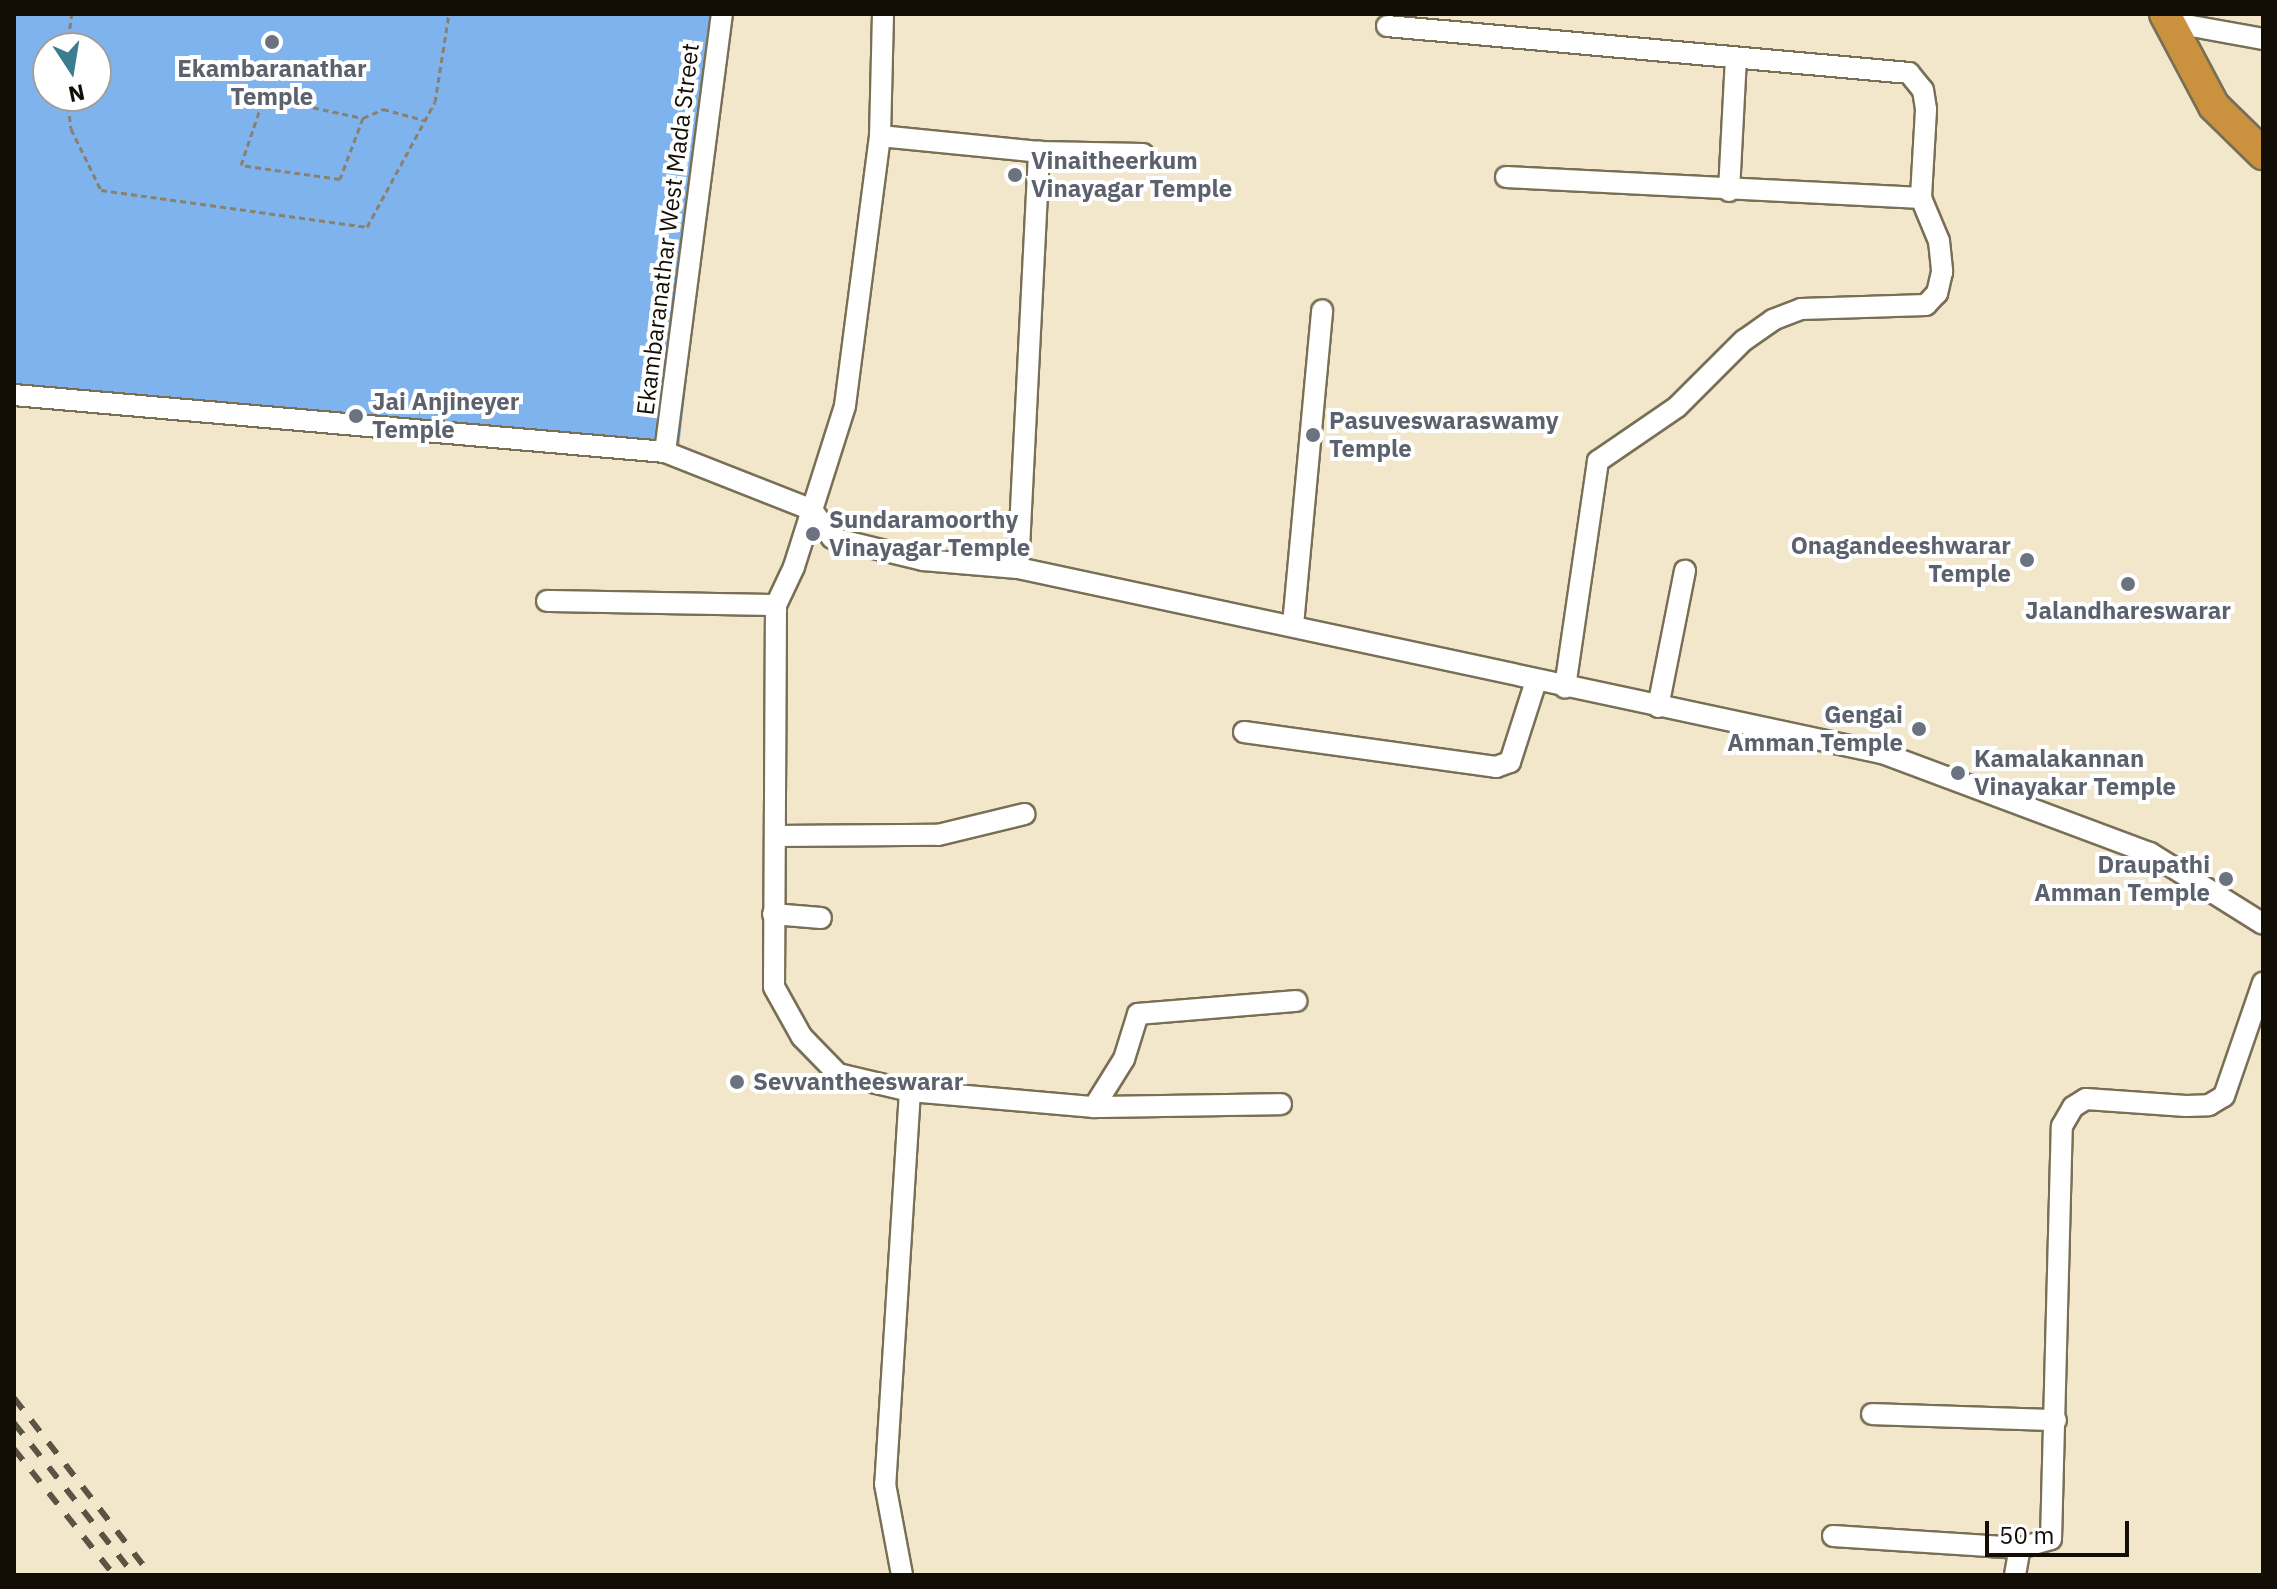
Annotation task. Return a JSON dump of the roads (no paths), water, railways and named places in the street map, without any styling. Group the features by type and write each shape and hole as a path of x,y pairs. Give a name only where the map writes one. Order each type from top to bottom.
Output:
{"highway":[{"path":"2177,18 2226,97 2263,133"},
{"path":"2177,18 2214,106 2263,154"}],"street":[{"name":"Ekambaranathar West Mada Street","path":"665,452 722,14"},
{"path":"883,14 880,136 845,406 812,510 776,605 771,771 775,836 774,987 802,1037 838,1074 910,1091 1094,1107 1281,1104"},
{"path":"2177,18 2263,39"},
{"path":"1387,26 1909,73 1923,90 1926,110 1921,198 1939,241 1942,272 1937,293 1926,305 1801,309 1773,320 1744,340 1677,407 1598,461 1565,688"},
{"path":"1729,191 1736,58"},
{"path":"880,136 1039,152 1143,154"},
{"path":"1018,568 1039,152"},
{"path":"1506,177 1729,191 1921,198"},
{"path":"1293,625 1322,310"},
{"path":"14,395 665,452 812,510 832,538 923,560 1018,568 1293,625 1565,688 1882,753 2150,853 2263,924"},
{"path":"1658,707 1685,571"},
{"path":"547,601 776,605"},
{"path":"1244,732 1496,767 1510,762 1536,681"},
{"path":"775,836 938,835 1025,814"},
{"path":"773,914 821,918"},
{"path":"1833,1536 2020,1548 2051,1539 2062,1126 2073,1107 2086,1099 2186,1106 2209,1105 2224,1096 2263,983"},
{"path":"1094,1107 1124,1059 1138,1014 1296,1001"},
{"path":"902,1575 885,1484 910,1091"},
{"path":"1872,1414 2056,1420"},
{"path":"2015,1575 2020,1548"}],"water":[{"path":"14,14 728,14 678,457 14,386"}],"railway":[{"path":"14,1398 151,1575"},
{"path":"14,1423 134,1575"},
{"path":"14,1449 114,1575"}],"place":[{"name":"Ekambaranathar Temple","path":"272,42"},
{"name":"Vinaitheerkum Vinayagar Temple","path":"1015,175"},
{"name":"Jai Anjineyer Temple","path":"356,416"},
{"name":"Pasuveswaraswamy Temple","path":"1313,435"},
{"name":"Sundaramoorthy Vinayagar Temple","path":"813,534"},
{"name":"Onagandeeshwarar Temple","path":"2027,560"},
{"name":"Jalandhareswarar","path":"2128,584"},
{"name":"Gengai Amman Temple","path":"1919,729"},
{"name":"Kamalakannan Vinayakar Temple","path":"1958,773"},
{"name":"Draupathi Amman Temple","path":"2226,879"},
{"name":"Sevvantheeswarar","path":"737,1082"}]}
